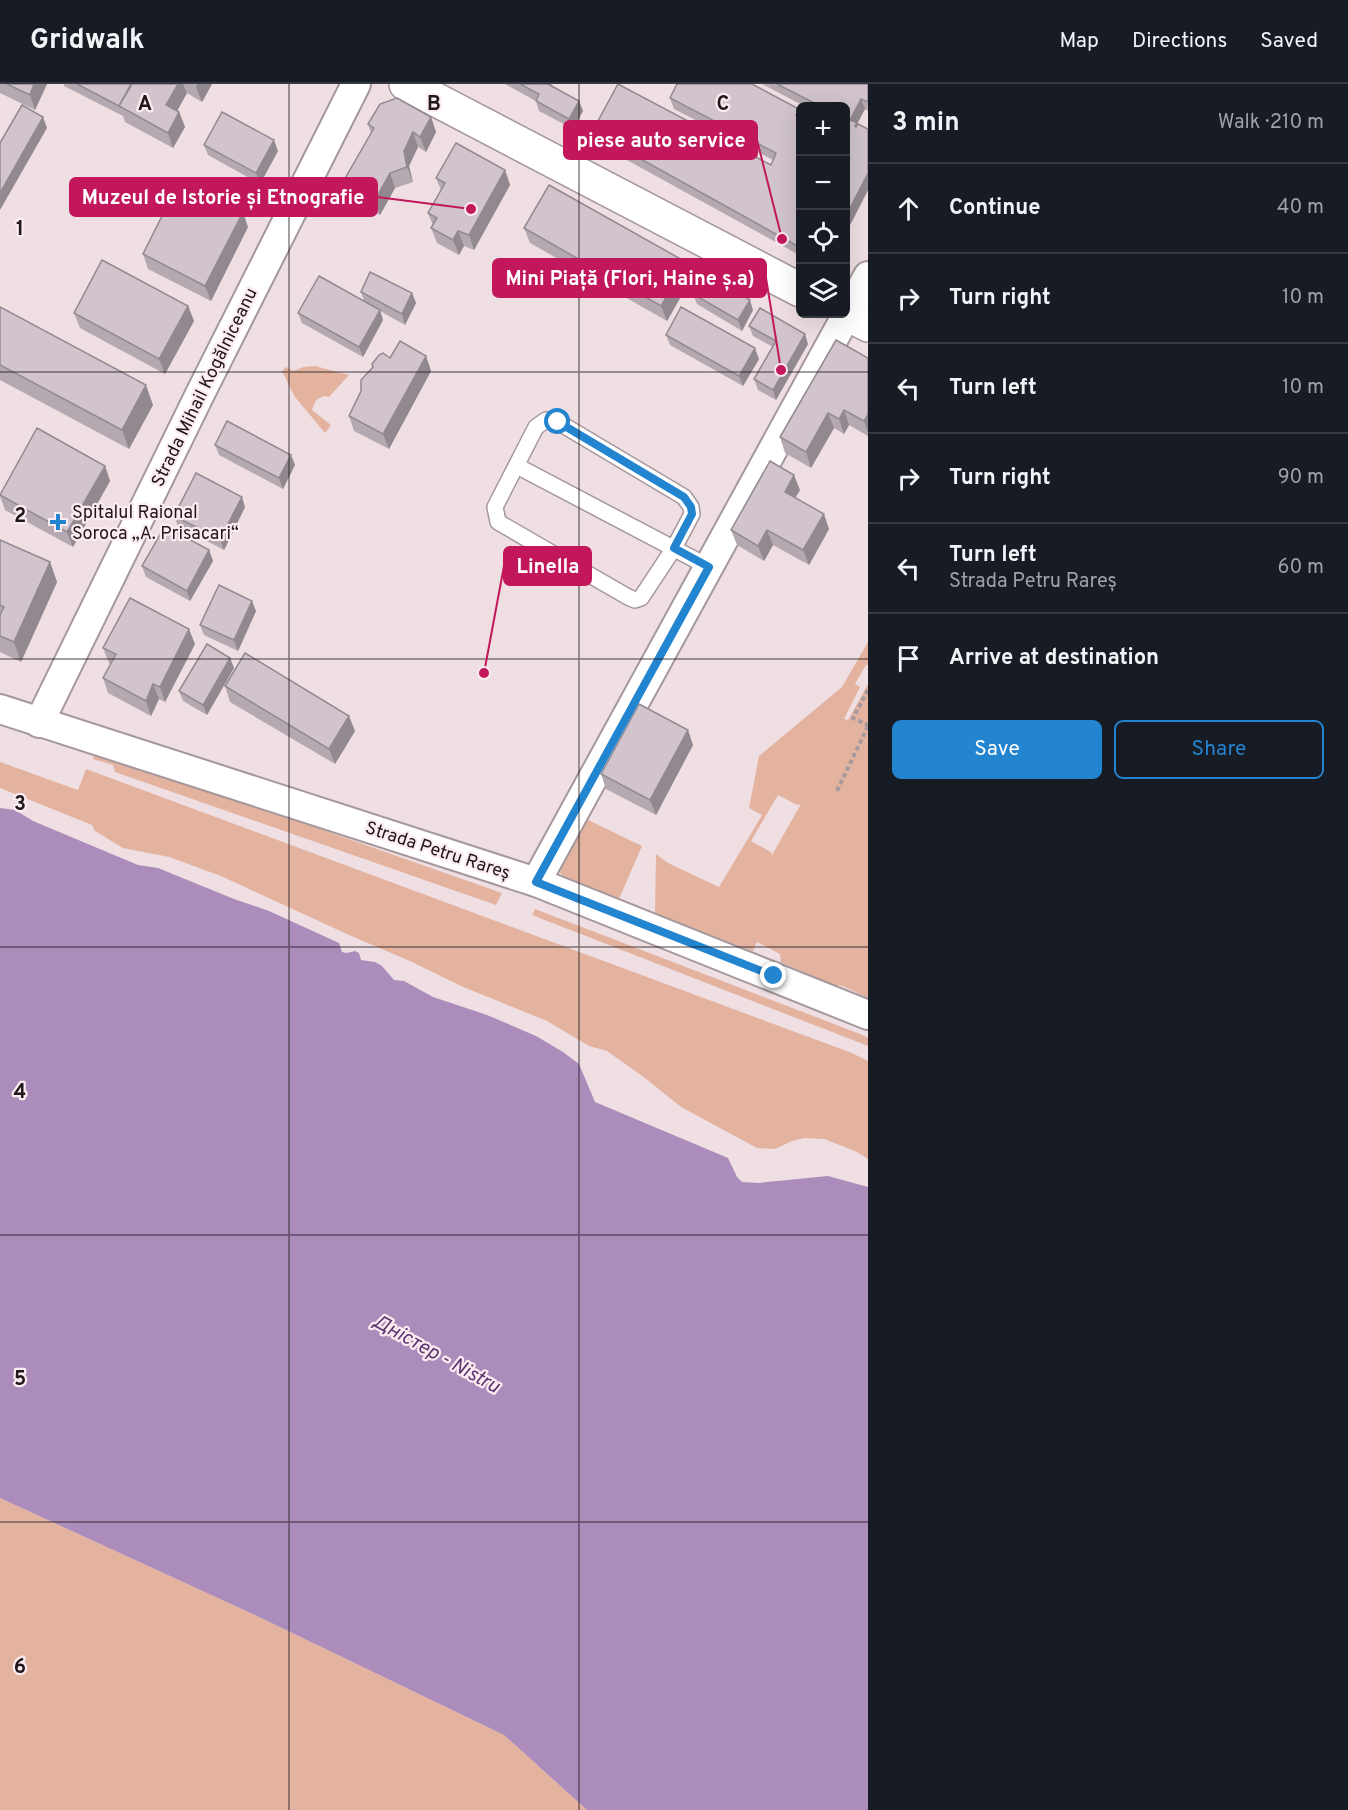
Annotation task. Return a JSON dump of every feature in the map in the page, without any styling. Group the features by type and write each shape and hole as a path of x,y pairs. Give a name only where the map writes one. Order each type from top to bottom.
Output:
{"main road":[{"path":"406,84 796,287"}],"street":[{"name":"Strada Mihail Kogălniceanu","path":"39,723 205,383 356,84"},
{"path":"536,882 709,567 854,318 868,276"},
{"name":"Strada Petru Rareș","path":"0,709 536,882 868,1015"}],"lane":[{"path":"546,420 558,422 684,497 691,507 692,514 674,548 641,598 635,600 498,522 495,507 517,466 536,427 546,420"},
{"path":"517,466 709,567"}],"path":[{"path":"837,791 868,726 853,718 868,690"}],"shaded area":[{"path":"315,366 349,375 329,397 324,396 316,400 312,410 331,425 325,433 295,397 282,371 286,367 293,371"},
{"path":"868,642 868,665 855,684 860,687 844,719 848,720 868,684 868,998 781,962 780,954 757,942 753,951 655,915 656,854 668,863 719,887 762,815 749,808 759,756 842,687","holes":["778,795 797,805 801,804 772,855 771,852 751,841"]},
{"path":"96,750 502,893 496,905 115,772 113,765 93,759"},
{"path":"0,762 78,790 86,769 852,1053 868,1061 868,1159 855,1151 824,1139 804,1138 775,1149 757,1148 681,1107 607,1051 589,1046 547,1021 461,986 221,876 169,857 123,848 95,831 92,825 0,788"},
{"path":"586,819 642,846 618,901 574,885 560,873 565,857"},
{"path":"535,909 860,1034 868,1038 868,1046 532,915"},
{"path":"0,1498 257,1616 504,1735 587,1810 0,1810"}],"water":[{"name":"Дністер - Nistru","path":"0,808 15,810 33,821 138,865 158,868 269,911 339,943 342,952 359,953 361,960 375,962 382,966 394,980 404,981 433,997 487,1015 536,1036 579,1064 595,1102 728,1158 742,1182 758,1183 828,1176 868,1187 868,1810 587,1810 504,1735 257,1616 0,1498"}],"building":[{"path":"7,84 34,84 30,95"},
{"path":"77,84 131,84 119,106"},
{"path":"132,84 178,84 166,105 179,112 168,133 119,106"},
{"path":"520,84 548,84 579,101 569,119 536,101 539,94"},
{"path":"618,84 771,165 776,153 670,98 677,84 752,84 796,107 796,245 592,132"},
{"path":"777,84 868,84 868,102 861,99 850,120 850,102 812,102"},
{"path":"397,98 431,117 420,137 413,132 404,151 407,167 390,173 375,200 343,182 374,128 368,124 380,104"},
{"path":"22,105 43,117 0,193 0,143"},
{"path":"222,112 274,140 256,173 204,145"},
{"path":"850,120 857,123 856,127 858,124 868,129 868,173 850,208"},
{"path":"456,143 505,170 469,235 458,231 453,240 431,228 437,218 428,213 445,183 436,178"},
{"path":"180,180 243,212 205,286 143,254"},
{"path":"549,185 686,262 661,306 524,228"},
{"path":"102,260 188,306 159,359 74,313"},
{"path":"370,272 412,293 402,314 361,292"},
{"path":"705,273 750,300 738,320 693,294"},
{"path":"319,276 380,310 359,347 298,313"},
{"path":"0,307 146,385 122,430 0,365"},
{"path":"681,307 755,348 739,376 666,335"},
{"path":"760,308 805,334 773,390 754,379 776,341 749,326"},
{"path":"836,340 868,358 868,414 864,421 844,410 839,419 828,413 806,452 780,437"},
{"path":"400,341 426,356 383,434 349,416 361,391 361,380 373,367 372,364 379,355 383,353 390,358"},
{"path":"227,421 291,455 279,478 215,445"},
{"path":"37,428 105,466 67,532 0,495"},
{"path":"770,461 794,475 785,492 824,514 803,550 767,530 758,546 731,530"},
{"path":"196,473 242,497 220,539 174,516"},
{"path":"165,526 209,550 187,591 142,566"},
{"path":"0,540 50,562 14,642 0,636 0,615 4,607 0,605"},
{"path":"219,585 252,601 234,640 200,625"},
{"path":"130,598 189,629 160,687 153,684 146,701 103,678 116,654 103,648"},
{"path":"207,644 230,658 203,705 179,691"},
{"path":"245,653 349,716 329,749 225,686"},
{"path":"639,704 688,730 650,800 601,774"}],"place":[{"name":"Muzeul de Istorie și Etnografie","path":"471,209"},
{"name":"piese auto service","path":"782,239"},
{"name":"Mini Piață (Flori, Haine ș.a)","path":"781,370"},
{"name":"Spitalul Raional Soroca „A. Prisacari“","path":"58,522"},
{"name":"Linella","path":"484,673"}],"route":[{"path":"558,422 684,497 691,507 692,514 674,548 709,567 536,882 774,976"}]}
